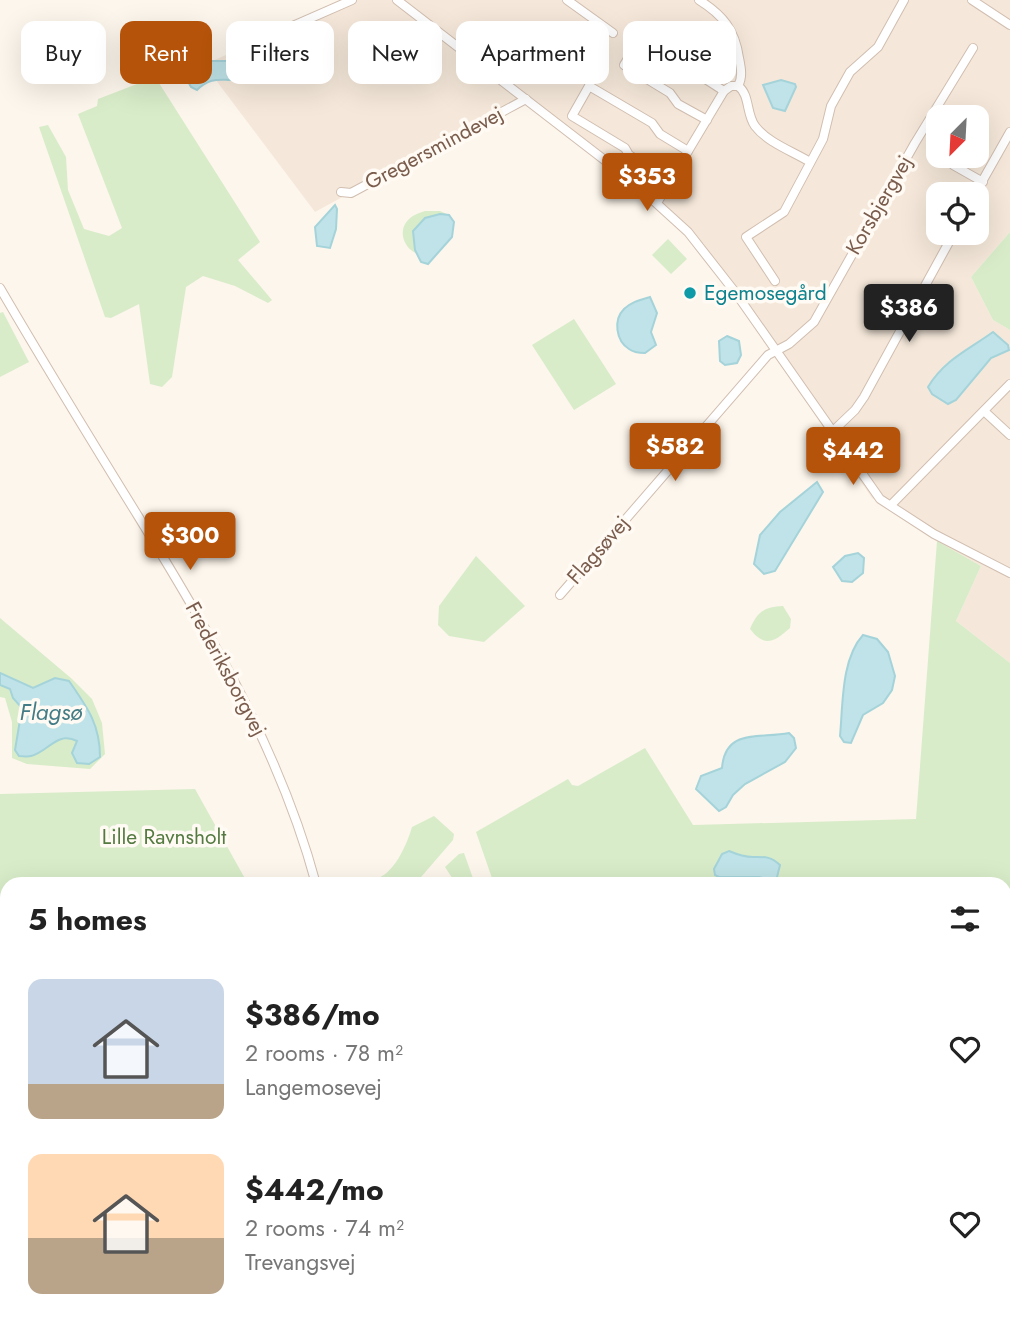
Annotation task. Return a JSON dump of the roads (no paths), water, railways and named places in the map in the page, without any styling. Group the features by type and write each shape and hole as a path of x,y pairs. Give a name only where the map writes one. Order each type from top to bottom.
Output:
{"street":[{"path":"304,21 352,0"},
{"path":"397,0 657,203 688,232 777,351 874,492 969,553 1010,573"},
{"path":"567,0 613,33"},
{"path":"699,0 715,10 731,29 737,43 741,70 738,86"},
{"path":"775,281 746,237 784,212 823,139 831,106 850,72 878,47 904,0"},
{"path":"975,1 1010,25"},
{"path":"707,120 678,104 670,93 624,65 642,36 687,63 696,73 724,91"},
{"name":"Korsbjergvej","path":"777,351 800,337 814,322 915,143 973,48"},
{"path":"671,180 629,155 625,148 572,117 589,86 652,123 660,134 688,151"},
{"path":"657,203 724,91 731,86 738,86 744,92 752,122 761,133 810,162"},
{"name":"Gregersmindevej","path":"341,192 351,193 526,99"},
{"path":"958,168 983,182 1010,132"},
{"path":"833,431 855,410 864,397 947,245"},
{"name":"Frederiksborgvej","path":"0,288 204,622 236,681 289,800 314,877"},
{"name":"Flagsøvej","path":"560,595 768,355 777,351"},
{"path":"891,505 1010,384"},
{"path":"984,411 1010,435"}],"water":[{"path":"212,61 226,61 226,80 212,81"},
{"path":"781,80 795,84 796,87 785,111 773,108 763,85"},
{"path":"189,84 205,84 197,90"},
{"path":"335,205 336,229 330,248 317,246 315,227"},
{"path":"440,214 449,215 454,222 452,237 428,264 421,262 415,250 413,231 425,218"},
{"path":"650,297 657,313 651,332 656,345 645,353 635,352 621,341 618,319 624,309"},
{"path":"993,332 1008,345 1009,350 991,358 956,400 948,404 932,394 928,387 941,370"},
{"path":"727,336 739,341 741,355 737,363 725,365 720,361 719,341"},
{"path":"817,482 823,492 775,571 764,574 754,564 760,535 780,512"},
{"path":"858,553 864,558 863,573 852,582 842,581 833,567 845,556"},
{"path":"863,635 877,639 888,652 895,676 892,690 883,703 863,715 851,743 844,742 840,736 844,683 851,657"},
{"name":"Flagsø","path":"0,673 33,688 55,678 69,681 95,725 100,757 89,764 77,763 72,753 77,741 70,739 58,740 31,756 19,756 15,750 22,708 13,698 10,689 0,685"},
{"path":"789,733 794,738 796,748 785,762 745,784 733,795 726,807 719,811 696,789 701,776 722,768 730,746 737,741 755,736"},
{"path":"729,851 773,860 780,865 777,877 719,877 715,875 714,869 722,854"}],"place":[{"name":"Egemosegård","path":"690,293"}],"park label":[{"name":"Lille Ravnsholt","path":"164,837"}]}
